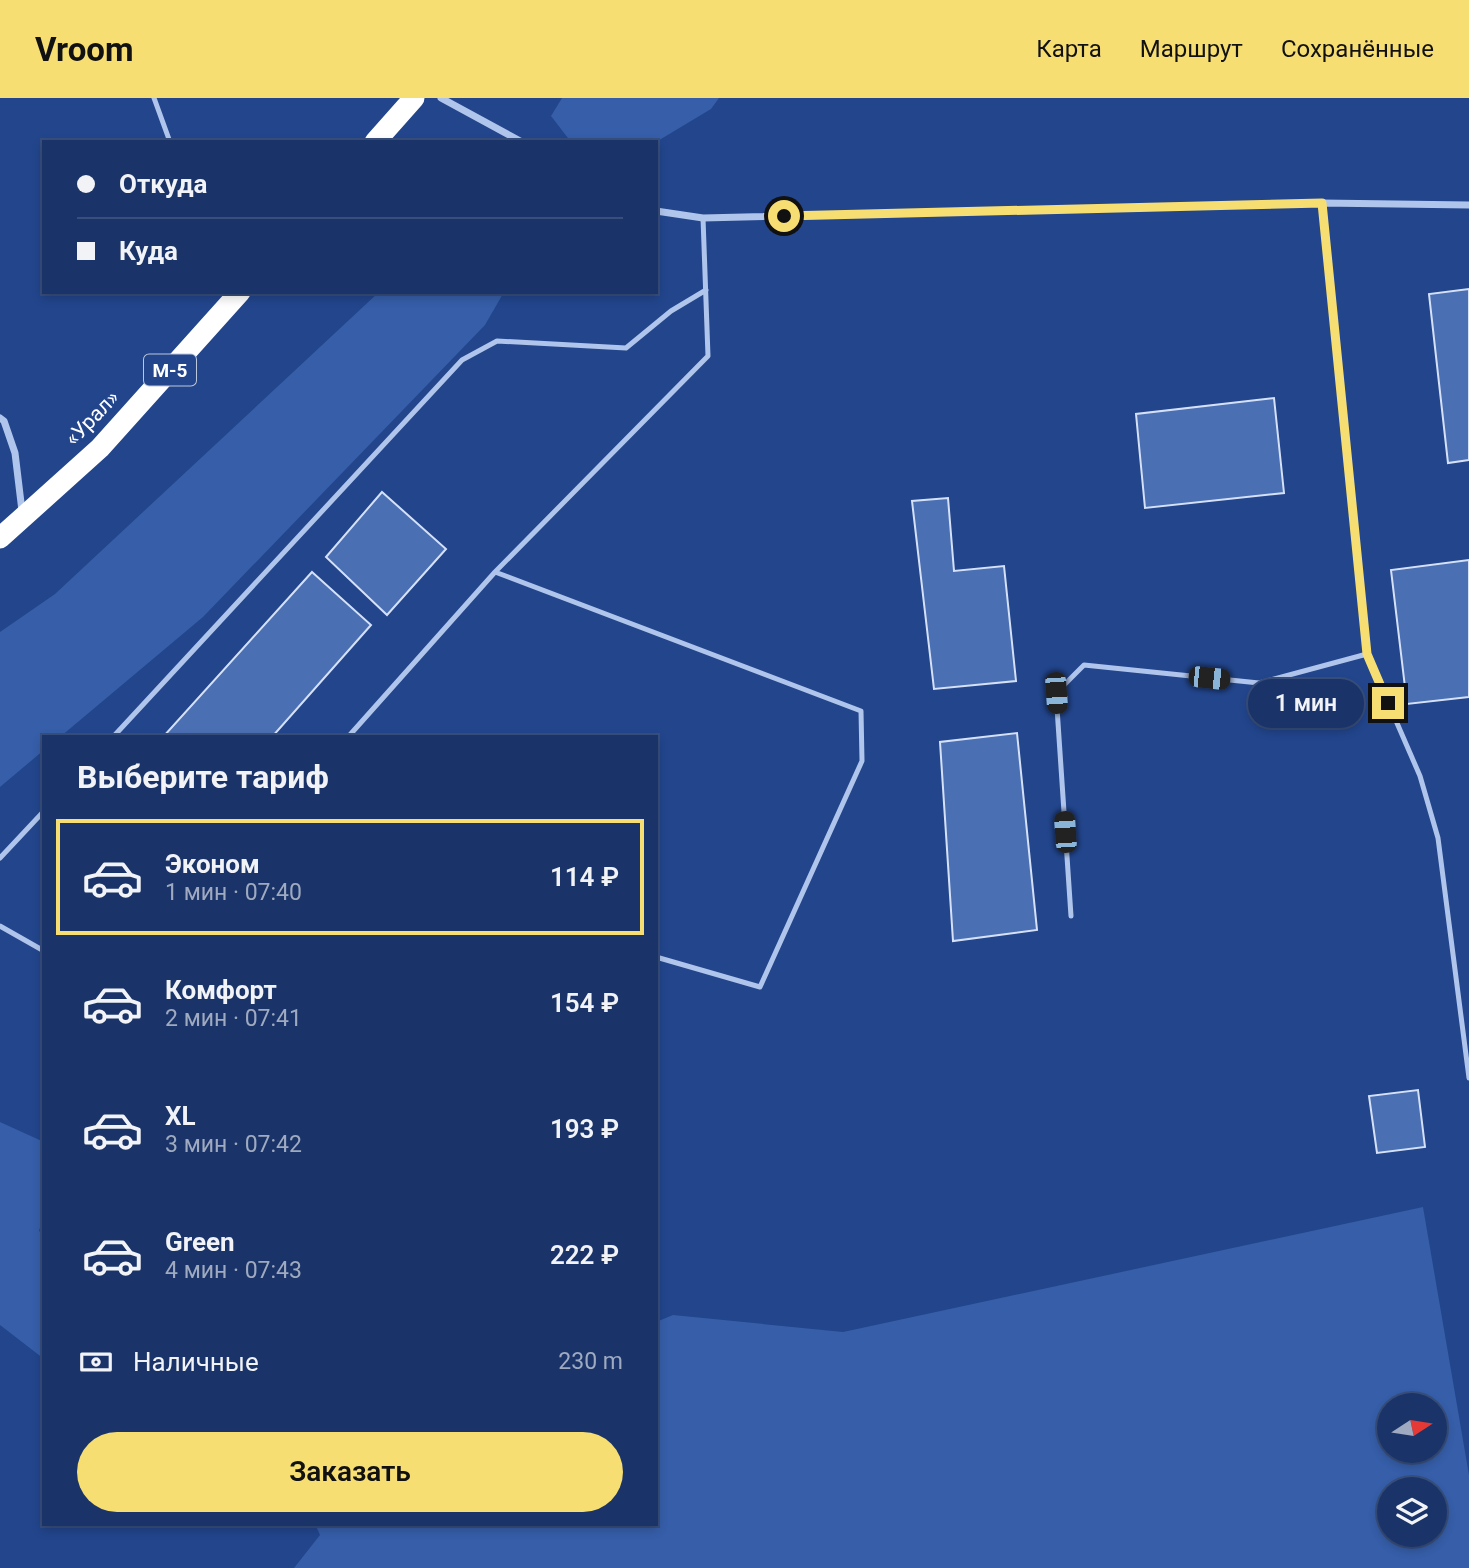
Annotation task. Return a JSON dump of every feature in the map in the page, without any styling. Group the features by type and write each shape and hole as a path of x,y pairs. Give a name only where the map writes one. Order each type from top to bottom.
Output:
{"highway":[{"path":"377,140 414,98"},
{"name":"«Урал»","path":"0,538 100,448 230,299"}],"street":[{"path":"441,98 518,140"},
{"path":"658,211 704,218 1322,203 1469,205"},
{"path":"0,418 4,421 15,453 23,517"}],"lane":[{"path":"154,98 169,140"},
{"path":"1322,203 1367,654 1420,776 1438,838 1469,1078"},
{"path":"350,735 495,572 708,356 704,218"},
{"path":"115,735 462,360 497,341 626,348 671,311 706,290"},
{"path":"495,572 861,710 862,761 760,986 658,958"},
{"path":"1071,916 1056,693 1084,665 1259,683 1367,654"},
{"path":"0,858 42,813"},
{"path":"0,926 42,950"}],"shaded area":[{"path":"562,98 719,98 711,109 658,141 569,140 551,116"},
{"path":"377,294 503,294 485,325 203,617 62,735 42,735 42,752 0,787 0,632 55,594"},
{"path":"0,1122 42,1141 42,1221 39,1231 42,1233 42,1357 0,1325"},
{"path":"1423,1207 1469,1475 1469,1568 294,1568 320,1535 316,1526 658,1526 658,1321 673,1315 843,1332"}],"building":[{"path":"1469,289 1469,460 1448,463 1429,294"},
{"path":"1274,398 1284,493 1145,508 1136,414"},
{"path":"382,492 446,549 387,615 326,557"},
{"path":"948,498 954,571 1004,566 1016,681 934,689 912,501"},
{"path":"1469,560 1469,697 1407,704 1391,570"},
{"path":"312,572 371,625 274,735 165,735"},
{"path":"1017,733 1037,930 953,941 940,742"},
{"path":"1418,1090 1425,1147 1377,1153 1369,1096"}],"route":[{"path":"784,216 1322,203 1367,654 1388,703"}]}
